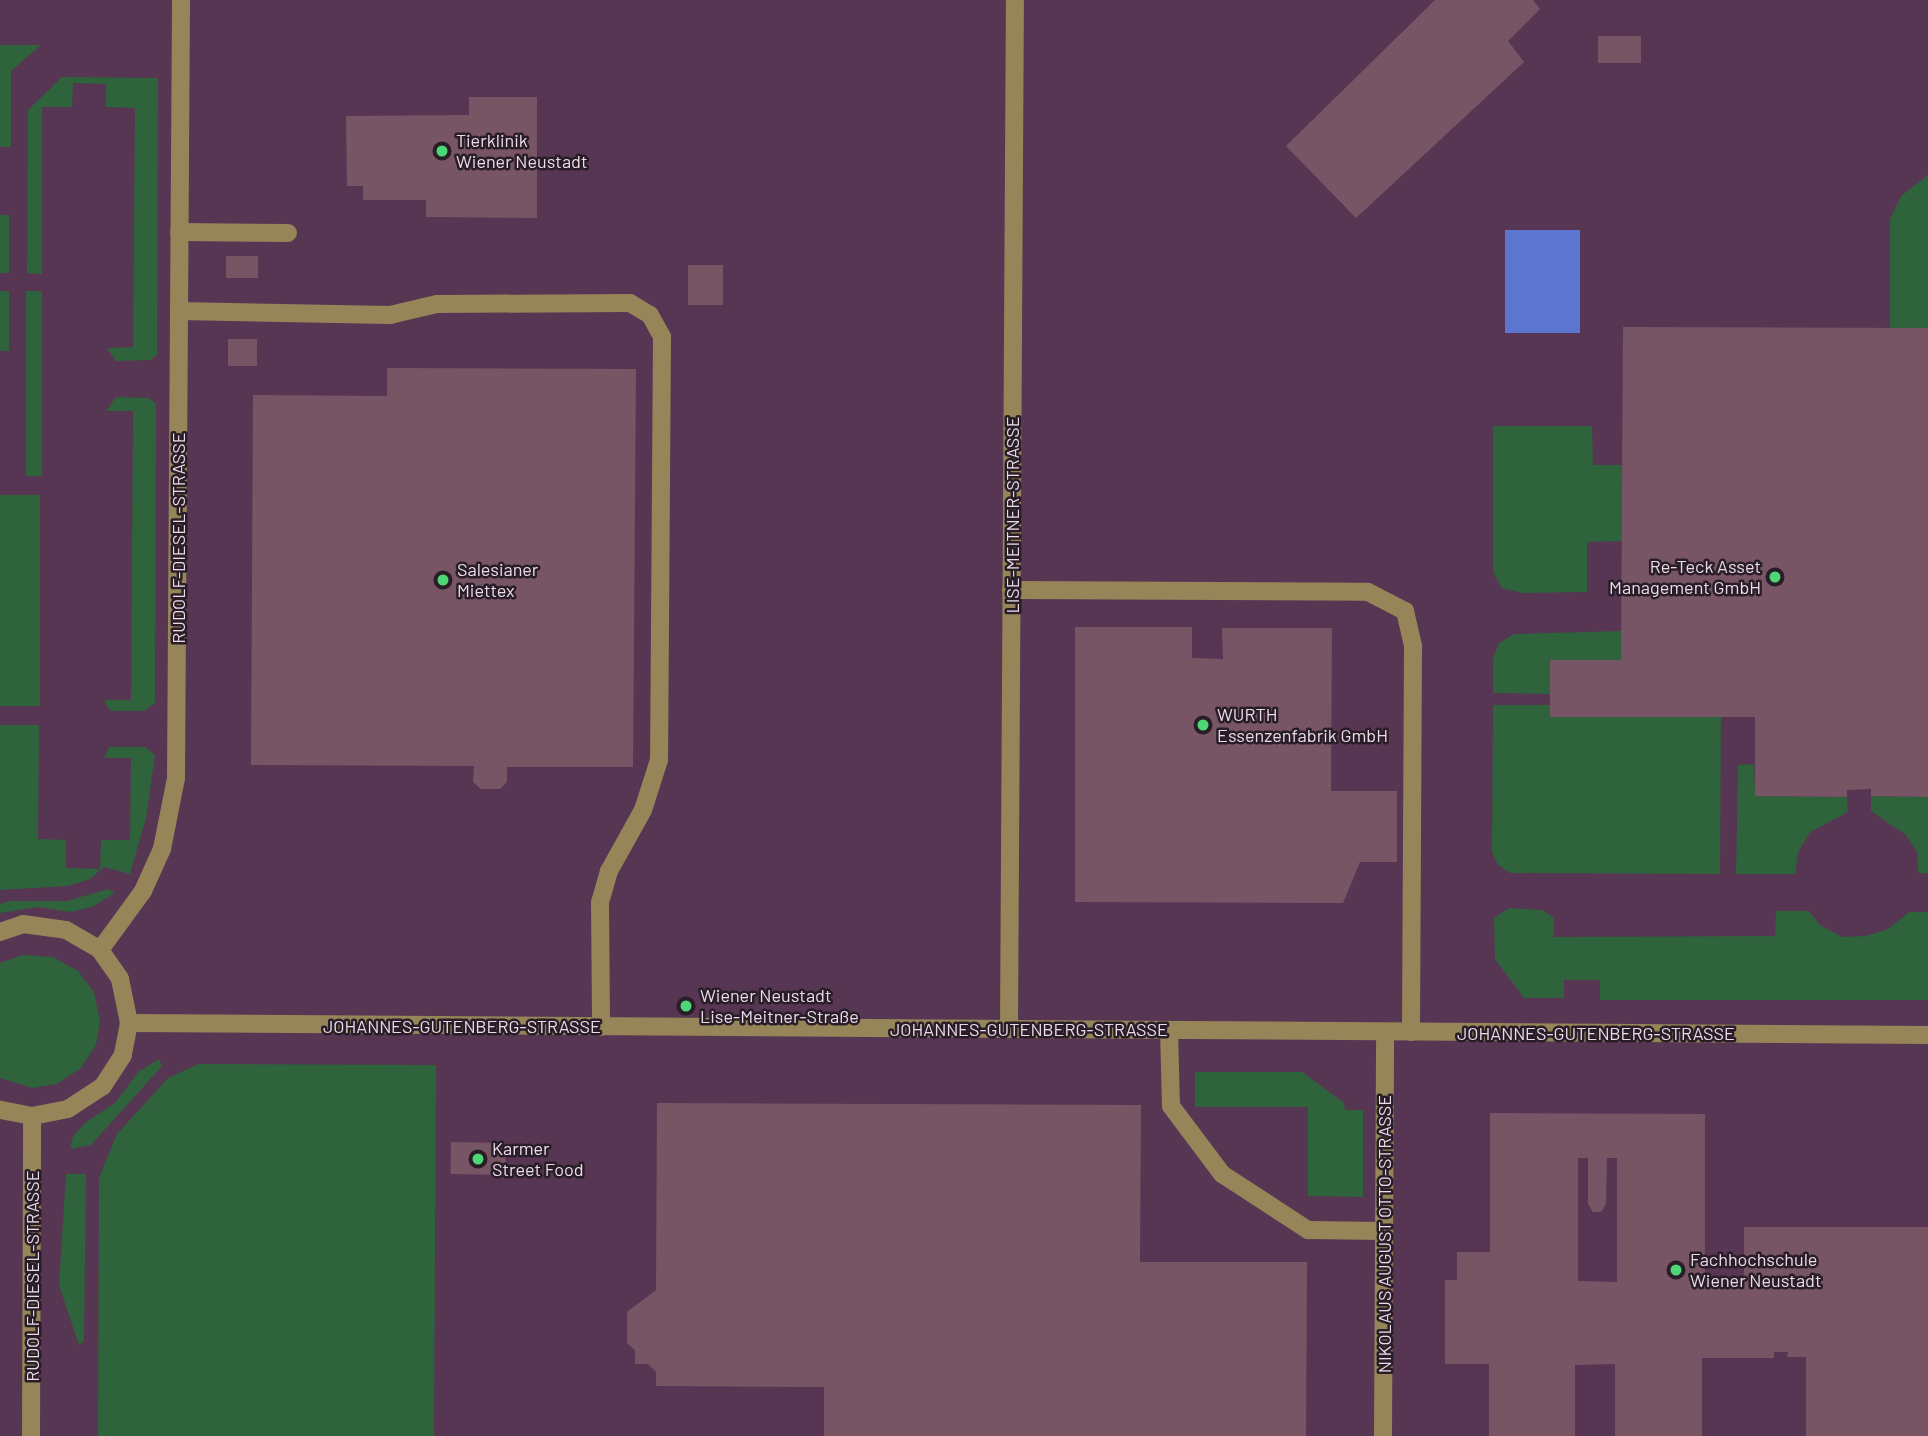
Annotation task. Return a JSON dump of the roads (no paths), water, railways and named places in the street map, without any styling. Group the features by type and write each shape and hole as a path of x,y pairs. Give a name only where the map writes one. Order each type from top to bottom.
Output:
{"street":[{"name":"RUDOLF-DIESEL-STRASSE","path":"100,950 143,891 162,849 176,778 181,0"},
{"name":"LISE-MEITNER-STRASSE","path":"1009,1029 1015,0"},
{"path":"179,232 288,233"},
{"path":"179,311 390,315 437,304 630,303 650,315 662,337 659,760 643,810 609,872 600,904 601,1027"},
{"path":"1011,590 1367,592 1405,611 1413,647 1415,909 1411,939 1411,1032"},
{"path":"0,932 23,924 66,930 100,950 120,979 129,1023 123,1055 103,1086 68,1109 32,1116 0,1110"},
{"name":"JOHANNES-GUTENBERG-STRASSE","path":"129,1023 1928,1035"},
{"path":"1169,1030 1171,1106 1222,1174 1308,1230 1384,1231"},
{"name":"NIKOLAUS AUGUST OTTO-STRASSE","path":"1382,1436 1385,1032"},
{"name":"RUDOLF-DIESEL-STRASSE","path":"31,1436 32,1116"}],"water":[{"path":"1505,230 1580,230 1580,333 1505,333"}],"place":[{"name":"Tierklinik Wiener Neustadt","path":"442,151"},
{"name":"Re-Teck Asset Management GmbH","path":"1775,577"},
{"name":"Salesianer Miettex","path":"443,580"},
{"name":"WURTH Essenzenfabrik GmbH","path":"1203,725"},
{"name":"Wiener Neustadt Lise-Meitner-Straße","path":"686,1006"},
{"name":"Karmer Street Food","path":"478,1159"},
{"name":"Fachhochschule Wiener Neustadt","path":"1676,1270"}]}
